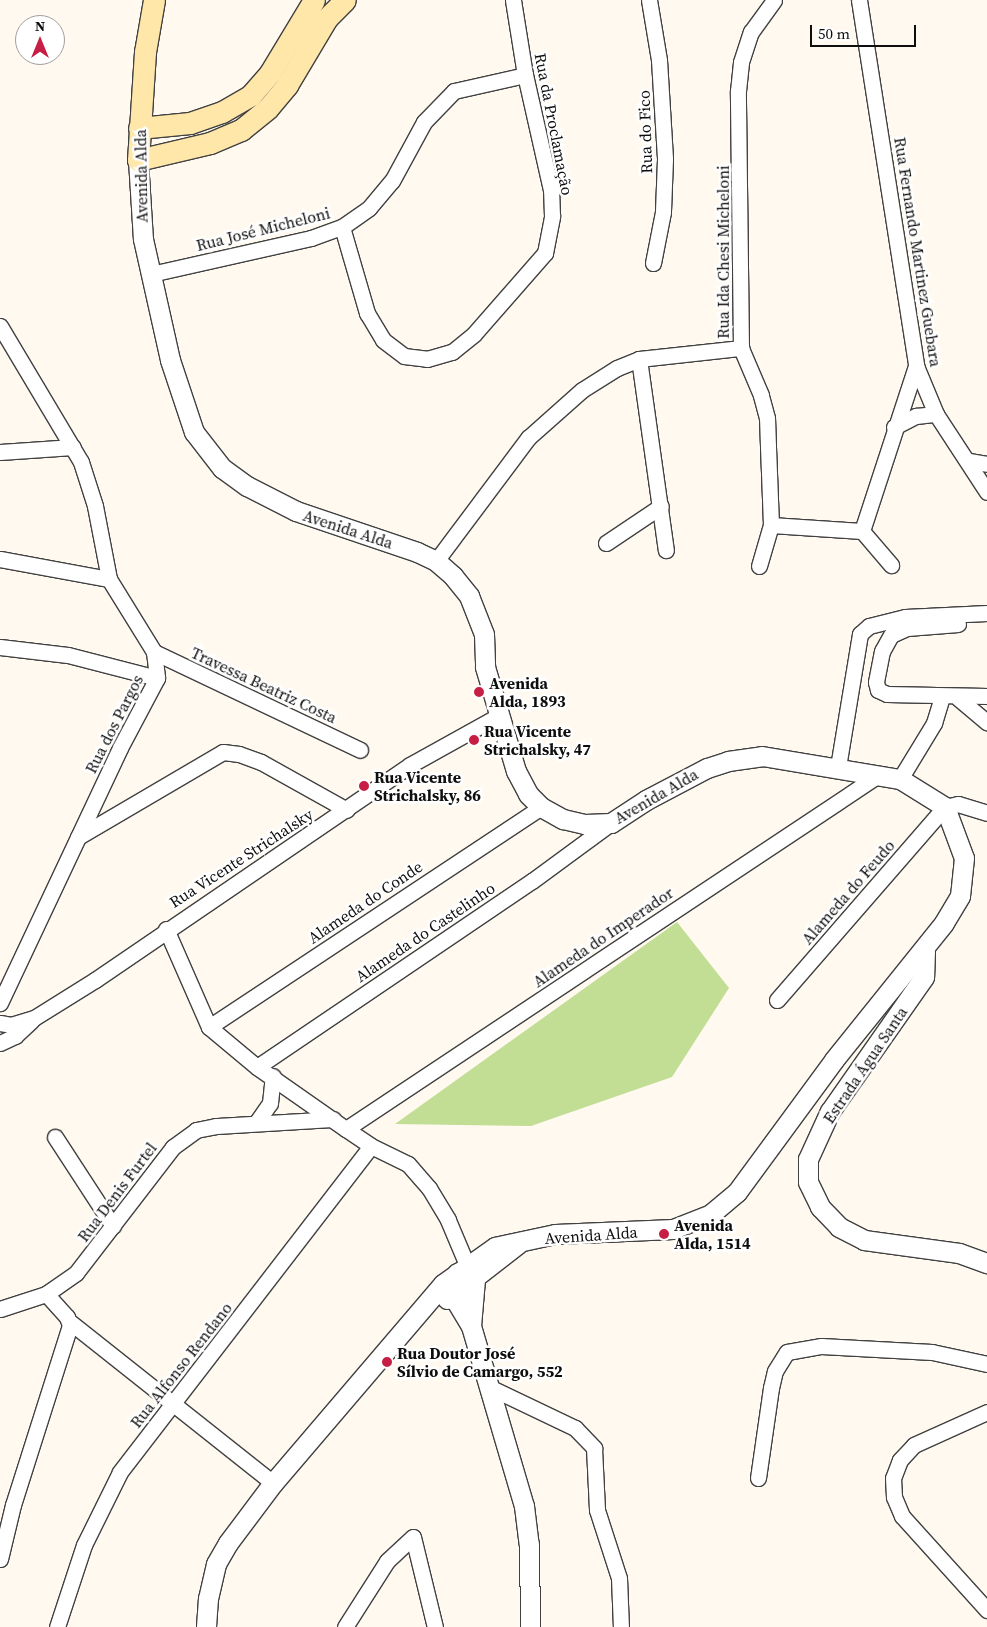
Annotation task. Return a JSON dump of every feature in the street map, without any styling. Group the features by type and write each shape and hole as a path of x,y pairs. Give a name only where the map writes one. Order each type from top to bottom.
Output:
{"main road":[{"name":"Avenida Alda","path":"138,160 139,128 154,0"},
{"path":"139,128 190,122 222,112 251,95 270,72 314,0"},
{"path":"138,160 210,143 241,130 268,108 287,85 327,18 345,0"}],"street":[{"name":"Rua da Proclamação","path":"342,227 367,313 383,340 404,356 426,358 452,352 474,334 545,253 550,236 550,190 525,75 513,0"},
{"name":"Rua do Fico","path":"649,0 659,68 665,159 663,212 653,263"},
{"name":"Rua Ida Chesi Micheloni","path":"759,566 771,525 767,418 741,348 738,91 741,62 751,32 774,0"},
{"name":"Rua Fernando Martinez Guebara","path":"859,0 916,366 936,414 987,492"},
{"name":"Rua José Micheloni","path":"151,274 311,238 342,227 369,208 386,188 413,146 424,122 454,91 525,75"},
{"name":"Avenida Alda","path":"138,160 140,214 170,360 189,420 201,443 222,468 247,486 296,512 381,539 436,561 462,586 478,615 484,634 485,667 516,771 528,794 541,807 563,819 585,824 611,823 687,776 728,761 762,756 838,767 900,779 945,807 964,858 960,896 925,951 834,1060 737,1192 711,1214 673,1229 555,1234 496,1247 467,1273 430,1298 422,1312"},
{"name":"Rua dos Pargos","path":"0,326 73,447 89,483 109,579 154,652 157,678 78,837 0,1003"},
{"path":"436,561 528,438 582,390 617,368 639,360 741,348"},
{"path":"639,360 666,550"},
{"path":"862,531 894,428 916,366"},
{"path":"894,428 916,416 936,414"},
{"path":"0,452 73,447"},
{"path":"969,462 987,464"},
{"path":"606,543 661,506"},
{"path":"771,525 862,531 891,565"},
{"path":"0,559 109,579"},
{"path":"838,767 860,634 869,626 905,617 987,613"},
{"path":"987,622 907,628 890,635 882,651 876,682 878,690 887,694 958,698 987,696"},
{"path":"2,651 68,655 157,678"},
{"name":"Travessa Beatriz Costa","path":"154,652 360,750"},
{"path":"900,779 934,723 942,697"},
{"path":"958,698 987,722"},
{"name":"Rua Vicente Strichalsky","path":"0,1023 11,1025 34,1018 95,980 166,929 347,810 410,765 500,715"},
{"path":"78,837 223,752 239,754 261,762 347,810"},
{"name":"Alameda do Imperador","path":"346,1129 880,774"},
{"path":"945,807 958,804 987,813"},
{"name":"Alameda do Conde","path":"209,1027 541,807"},
{"name":"Alameda do Feudo","path":"777,1000 945,807"},
{"name":"Alameda do Castelinho","path":"257,1066 532,881 611,823"},
{"path":"166,929 209,1027 257,1066 346,1129 372,1146 408,1164 429,1188 448,1220 467,1273 472,1326 487,1386 524,1506 529,1544 530,1627"},
{"name":"Estrada Água Santa","path":"925,951 924,977 830,1111 808,1159 808,1182 820,1206 839,1227 864,1240 959,1253 987,1263"},
{"path":"0,1043 15,1036 34,1018"},
{"path":"256,1123 270,1103 273,1076"},
{"name":"Rua Denis Furtel","path":"0,1309 46,1294 76,1273 180,1141 196,1130 256,1123 333,1119"},
{"path":"56,1137 113,1226"},
{"name":"Rua Alfonso Rendano","path":"57,1627 84,1545 98,1513 120,1472 372,1146"},
{"name":"Avenida Alda","path":"422,1312 453,1296 467,1273"},
{"path":"46,1294 70,1322 273,1483"},
{"path":"453,1296 472,1326"},
{"path":"206,1627 216,1564 273,1483 422,1312"},
{"path":"0,1559 70,1322"},
{"path":"758,1478 774,1372 787,1352 799,1348 830,1347 932,1352 987,1364"},
{"path":"487,1386 575,1428 594,1448 596,1510 619,1578 621,1627"},
{"path":"987,1412 914,1445 900,1460 893,1478 894,1497 902,1516 987,1610"},
{"path":"345,1627 387,1562 413,1537 435,1627"}],"green space":[{"path":"677,922 729,988 672,1077 531,1126 395,1124"}],"place":[{"name":"Avenida Alda, 1893","path":"479,692"},
{"name":"Rua Vicente Strichalsky, 47","path":"474,740"},
{"name":"Rua Vicente Strichalsky, 86","path":"364,786"},
{"name":"Avenida Alda, 1514","path":"664,1234"},
{"name":"Rua Doutor José Sílvio de Camargo, 552","path":"387,1362"}]}
